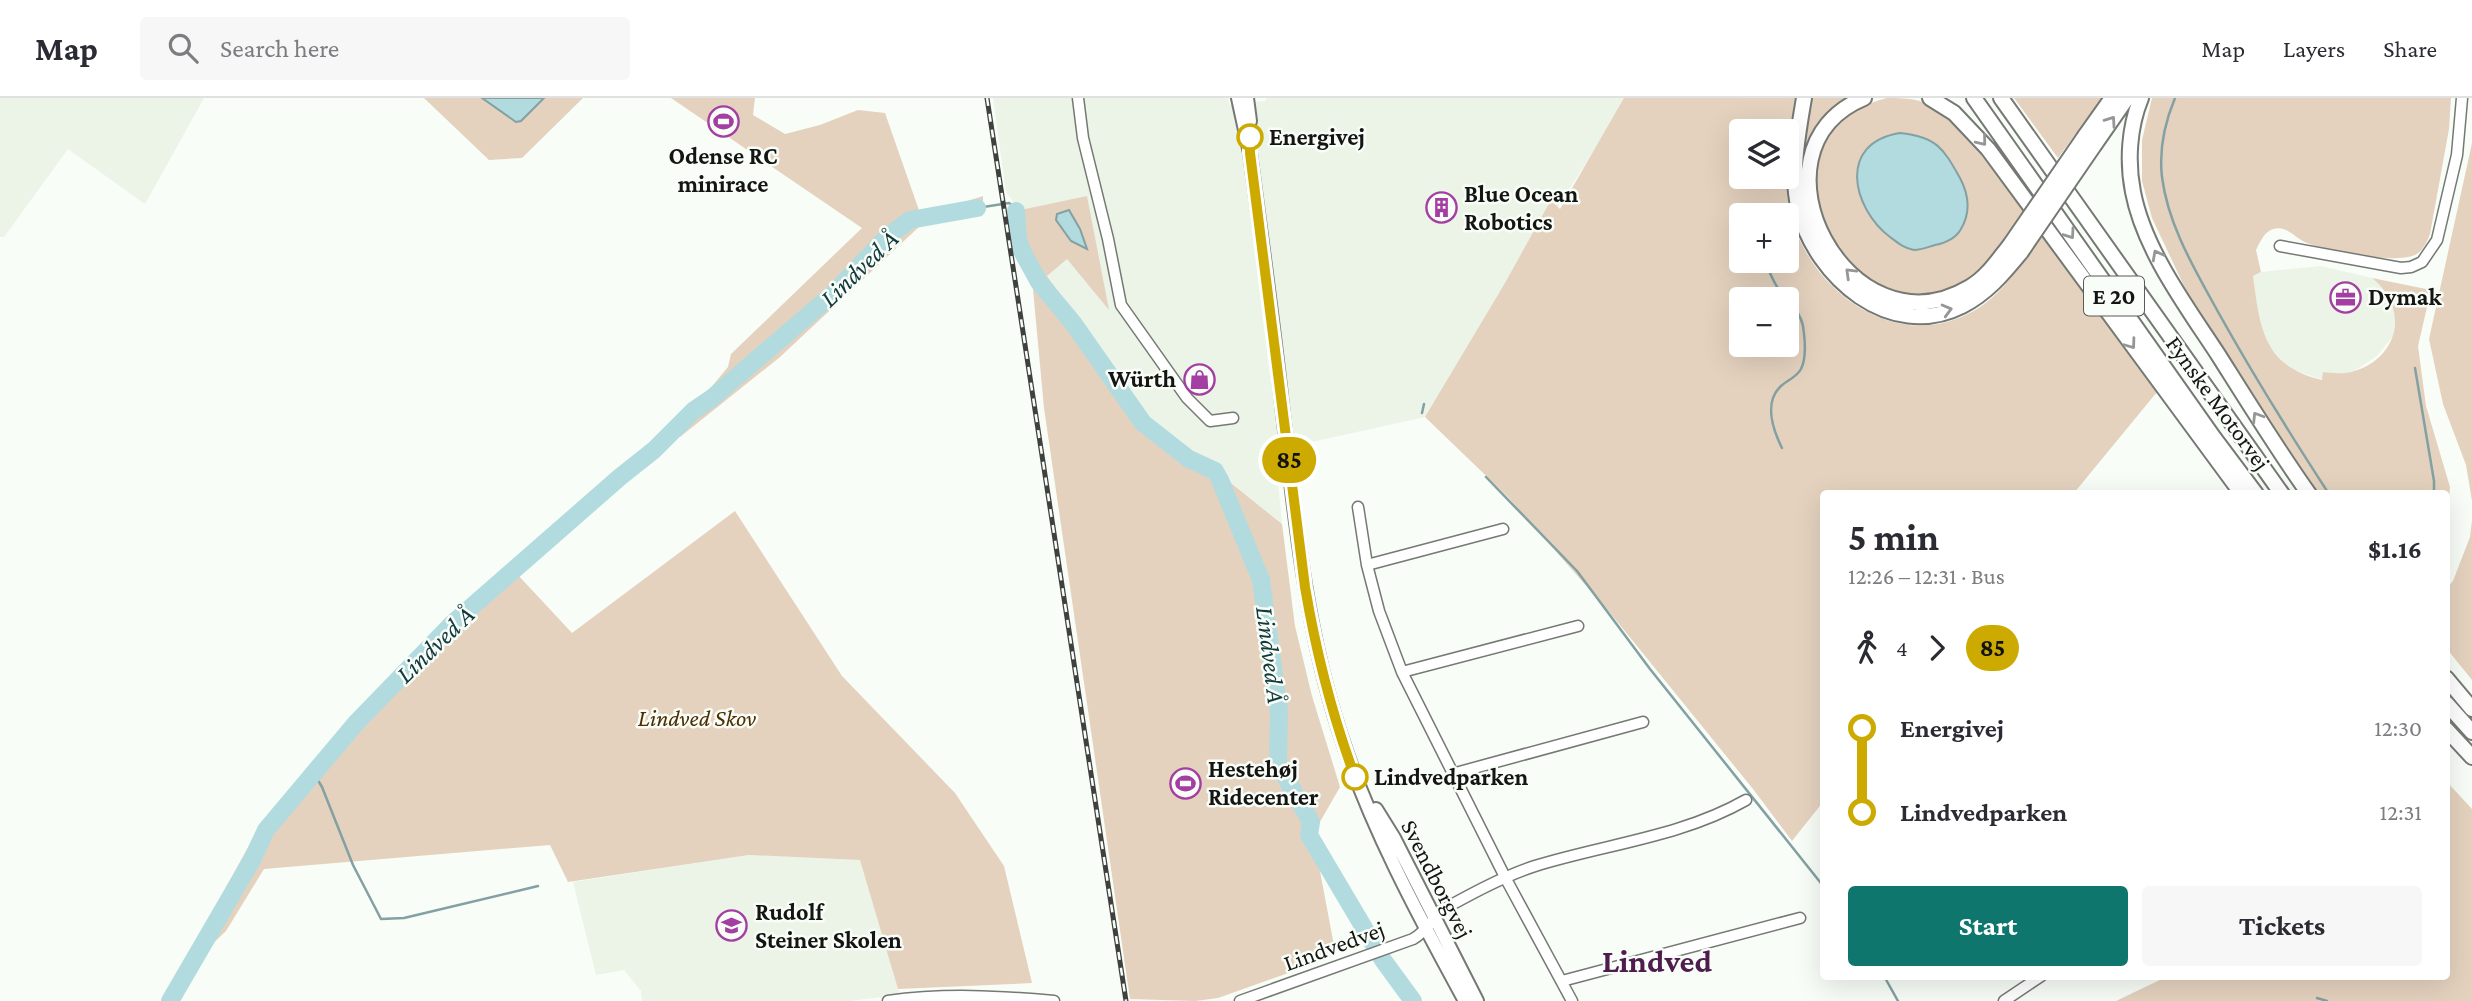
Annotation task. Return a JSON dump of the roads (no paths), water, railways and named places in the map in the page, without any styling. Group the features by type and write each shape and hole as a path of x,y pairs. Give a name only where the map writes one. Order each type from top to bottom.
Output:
{"highway":[{"path":"1804,98 1797,146 1796,177 1799,208 1808,238 1824,264 1843,284 1863,299 1887,310 1911,315 1937,313 1959,307 2000,279 2015,248 2090,140 2127,98"},
{"path":"1864,98 1838,112 1825,128 1814,149 1809,176 1810,202 1817,229 1833,255 1851,275 1874,292 1896,300 1912,303 1933,301 1955,295 1972,286 2015,248"},
{"path":"1930,98 1954,113 1988,149 2239,490"},
{"name":"Fynske Motorvej","path":"1974,98 2253,490"},
{"name":"Fynske Motorvej","path":"2001,98 2279,490"},
{"path":"2090,140 2112,98"},
{"path":"2141,98 2132,132 2130,165 2133,194 2146,235 2178,294 2306,490"},
{"path":"2450,683 2472,709"},
{"path":"2450,707 2472,732"},
{"path":"2450,733 2472,757"}],"main road":[{"name":"Svendborgvej","path":"1238,98 1250,153 1297,535 1313,638 1335,719 1356,779 1394,838 1465,1001"},
{"name":"Svendborgvej","path":"1247,98 1251,121 1250,153"},
{"name":"Svendborgvej","path":"1430,923 1477,1001"}],"street":[{"path":"1078,98 1083,138 1121,305 1187,398 1210,421 1233,418"},
{"path":"2280,246 2401,268 2422,262 2438,240 2457,155 2462,98"},
{"path":"1358,507 1367,565 1382,621 1402,672 1506,879 1572,1001"},
{"path":"1367,565 1503,529"},
{"path":"1402,672 1578,626"},
{"path":"1452,774 1643,722"},
{"path":"1430,923 1446,908 1533,867 1685,828 1719,815 1746,800"},
{"path":"1562,981 1800,918"},
{"name":"Lindvedvej","path":"1240,1001 1413,939 1430,923"},
{"path":"2004,1001 2035,980"},
{"path":"888,1001 951,996 1004,996 1054,1001"}],"water":[{"path":"482,98 544,98 521,121 516,122"},
{"path":"1900,133 1923,138 1938,146 1954,168 1967,197 1966,216 1959,232 1946,241 1919,250 1901,245 1877,225 1860,194 1857,178 1859,163 1867,149 1880,139"},
{"path":"1069,210 1087,249 1071,241 1056,220 1057,214"}],"waterway":[{"path":"2175,98 2168,117 2161,167 2165,195 2176,229 2230,334 2326,490"},
{"name":"Lindved Å","path":"977,208 1009,203 1016,211"},
{"name":"Lindved Å","path":"170,1001 252,860 266,830 356,723 452,624 654,450 693,411 712,398 834,293 888,236 910,220 977,208"},
{"name":"Lindved Å","path":"1016,211 1018,239 1039,282 1073,323 1143,423 1189,459 1215,471 1220,480 1261,580 1279,711 1278,764 1311,822 1309,835 1383,960 1413,1001"},
{"path":"1770,273 1779,290 1799,316 1804,337 1805,354 1801,369 1780,387 1772,401 1773,425 1782,448"},
{"path":"2415,368 2434,490"},
{"path":"1422,413 1424,404"},
{"path":"1486,477 1577,571 1650,669 1820,882"},
{"path":"313,772 322,787 353,865 381,919 404,918 538,886"},
{"path":"1886,980 1898,1001"},
{"path":"2317,998 2327,1001"}],"railway":[{"path":"987,98 1126,1001"}],"place":[{"name":"Odense RC minirace","path":"723,122"},
{"name":"Energivej","path":"1250,137"},
{"name":"Blue Ocean Robotics","path":"1441,208"},
{"name":"Dymak","path":"2345,297"},
{"name":"Würth","path":"1199,379"},
{"name":"Lindvedparken","path":"1355,777"},
{"name":"Hestehøj Ridecenter","path":"1185,783"},
{"name":"Rudolf Steiner Skolen","path":"732,926"}],"district":[{"name":"Lindved","path":"1657,961"}],"park label":[{"name":"Lindved Skov","path":"697,718"}]}
